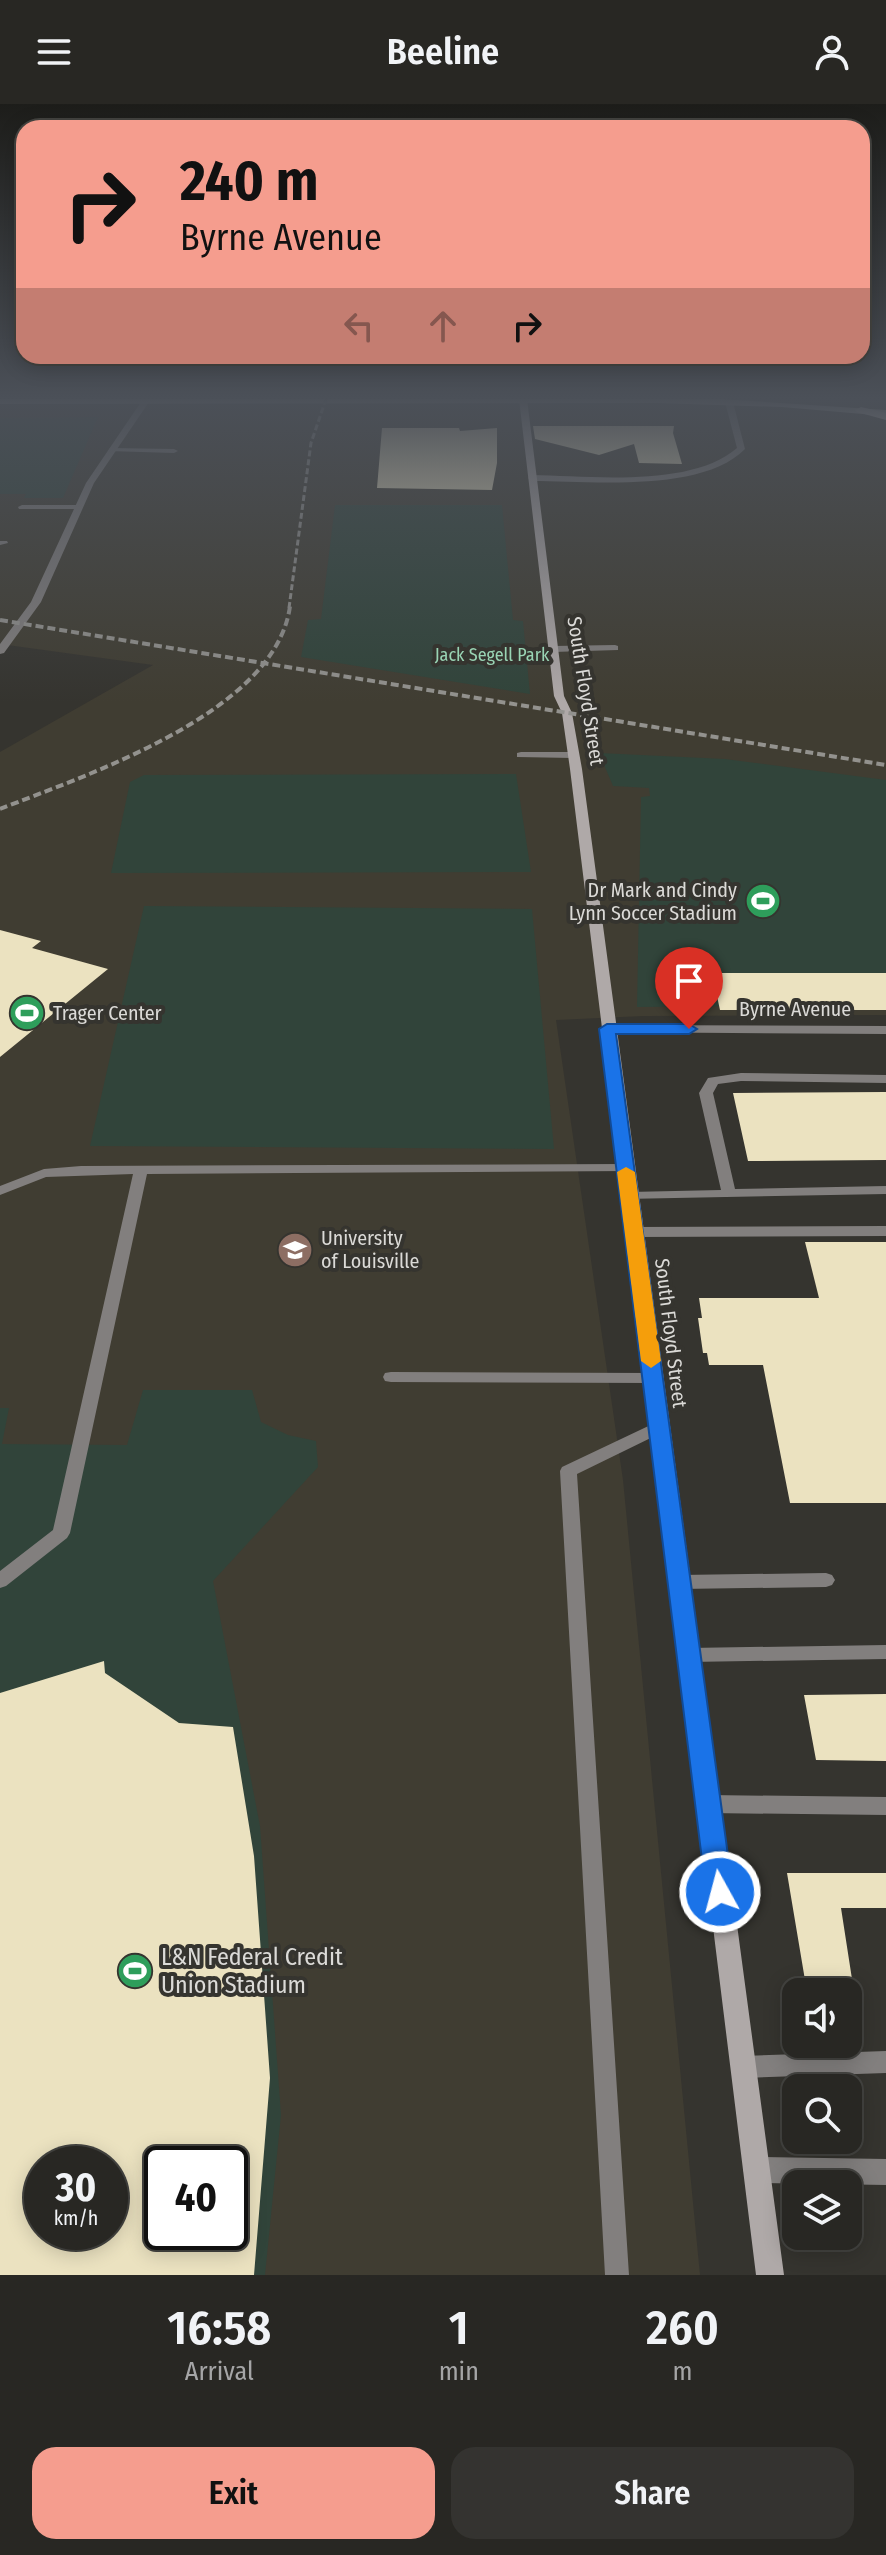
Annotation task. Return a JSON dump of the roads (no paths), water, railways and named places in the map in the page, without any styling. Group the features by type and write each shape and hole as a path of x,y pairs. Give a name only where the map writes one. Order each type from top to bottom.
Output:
{"street":[{"path":"0,651 36,602 82,500"},
{"name":"South Floyd Street","path":"535,500 559,696 567,713 573,755 770,2275"},
{"name":"Byrne Avenue","path":"607,1029 886,1030"},
{"path":"756,2170 886,2172"}],"lane":[{"path":"22,507 78,507"},
{"path":"553,649 615,648"},
{"path":"521,755 573,755"},
{"path":"729,1194 706,1093 713,1081 741,1077 886,1079"},
{"path":"0,1191 44,1173 625,1168"},
{"path":"0,1581 61,1533 141,1170"},
{"path":"629,1196 886,1190"},
{"path":"634,1232 886,1231"},
{"path":"391,1377 653,1378"},
{"path":"617,2275 568,1471 659,1427"},
{"path":"680,1582 826,1580"},
{"path":"689,1655 886,1652"},
{"path":"708,1804 886,1806"},
{"path":"743,2067 886,2062"}],"railway":[{"path":"289,608 303,500"},
{"path":"263,663 277,644 290,606"},
{"path":"0,620 263,663"},
{"path":"0,809 80,778 172,735 215,708 251,678 263,663"},
{"path":"263,663 886,765"}],"place":[{"name":"Dr Mark and Cindy Lynn Soccer Stadium","path":"763,901"},
{"name":"Trager Center","path":"27,1013"},
{"name":"University of Louisville","path":"295,1250"},
{"name":"L&N Federal Credit Union Stadium","path":"135,1971"}],"park label":[{"name":"Jack Segell Park","path":"492,655"}]}
